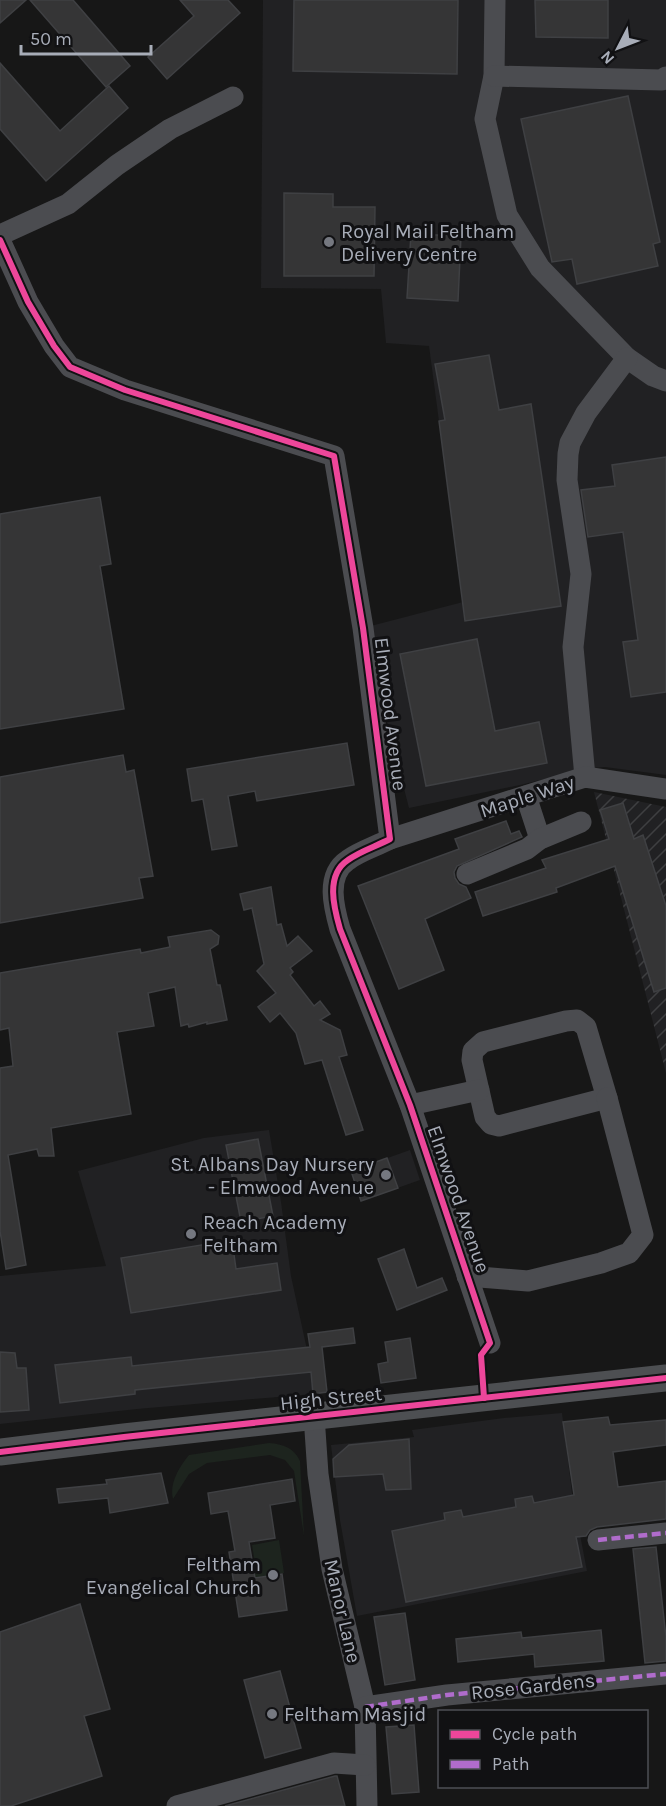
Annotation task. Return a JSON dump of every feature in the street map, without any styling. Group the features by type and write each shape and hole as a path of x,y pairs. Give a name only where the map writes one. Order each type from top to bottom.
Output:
{"main road":[{"name":"High Street","path":"0,1452 666,1378"}],"street":[{"path":"495,0 494,76 485,119 507,215 540,268 627,358 653,376 666,381"},
{"path":"494,76 662,80 666,77"},
{"path":"0,237 68,204 117,165 170,129 233,97"},
{"name":"Elmwood Avenue","path":"0,237 28,302 54,346 70,367 124,390 334,456 363,628 390,839 346,860 336,874 333,903 340,929 410,1105 490,1343"},
{"path":"585,777 573,647 581,574 567,480 568,454 570,443 586,413 627,358"},
{"name":"Maple Way","path":"390,839 585,777 666,789"},
{"path":"526,796 540,839"},
{"path":"466,874 526,849 540,839 581,822"},
{"path":"467,1276 528,1281 601,1263 629,1253 643,1235 607,1098 586,1026 577,1020 566,1021 483,1042 473,1051 472,1060 485,1117 491,1124 499,1126 607,1098"},
{"path":"410,1105 479,1090"},
{"name":"Manor Lane","path":"314,1416 318,1474 332,1569 365,1707 367,1806"},
{"path":"598,1540 666,1533"},
{"name":"Rose Gardens","path":"365,1707 470,1692 666,1674"},
{"path":"177,1806 334,1763 365,1765"}],"shaded area":[{"path":"263,0 666,0 666,775 605,767 590,768 409,808 363,628 463,602 429,346 386,343 381,289 261,288"},
{"path":"594,792 666,807 666,1073"},
{"path":"269,1130 291,1276 309,1359 313,1394 137,1409 0,1424 0,1276 106,1266 78,1171 204,1138"},
{"name":"St. Albans Day Nursery - Elmwood Avenue","path":"410,1150 420,1180 361,1201 351,1171"},
{"path":"562,1413 572,1493 587,1571 357,1616 340,1520 331,1445 414,1437 412,1430"},
{"path":"269,1443 288,1448 300,1461 304,1536 294,1471 285,1460 270,1455 207,1463 189,1474 173,1499 172,1487 176,1476 189,1455"},
{"path":"279,1540 284,1573 255,1578 253,1570 256,1569 252,1545"}],"building":[{"path":"0,0 26,0 0,23"},
{"path":"30,0 73,0 130,66 106,87"},
{"path":"180,0 228,0 240,13 167,79 148,57 194,16"},
{"path":"294,0 458,0 457,74 293,71"},
{"path":"535,0 608,0 608,38 536,37"},
{"path":"0,63 60,131 109,86 128,108 46,181 0,129"},
{"path":"628,96 660,242 653,244 658,266 577,284 572,259 552,262 521,119"},
{"name":"Royal Mail Feltham Delivery Centre","path":"284,193 333,194 333,207 375,207 374,276 284,276"},
{"path":"411,234 461,236 458,301 407,298"},
{"path":"489,355 499,410 531,404 561,606 465,621 439,421 445,420 435,364"},
{"path":"666,457 666,692 631,697 623,642 638,640 623,532 588,537 581,490 615,486 612,465"},
{"path":"100,497 111,564 100,566 124,709 0,729 0,514"},
{"path":"477,639 495,731 539,722 547,763 426,786 400,654"},
{"path":"347,743 354,785 257,801 255,791 228,796 237,846 212,850 203,799 192,801 187,769"},
{"path":"123,755 126,772 134,770 153,876 139,878 143,898 0,923 0,777"},
{"path":"623,803 634,839 643,835 666,906 666,988 654,992 615,866 556,888 557,892 483,916 475,892 546,868 542,860 609,839 600,810"},
{"path":"506,821 511,834 519,831 522,837 457,866 454,872 455,878 459,884 466,887 471,898 425,919 444,970 399,989 358,886 459,849 455,839"},
{"path":"271,887 277,925 281,924 287,946 298,936 312,951 290,968 293,972 290,975 314,1006 320,1001 330,1014 320,1020 340,1030 347,1055 339,1057 363,1130 346,1135 322,1060 305,1064 296,1033 280,1013 270,1022 258,1007 276,993 257,971 264,964 252,908 244,910 240,894"},
{"path":"211,930 219,936 218,944 210,949 227,1020 189,1027 188,1024 181,1026 175,987 148,993 154,1026 117,1032 131,1114 51,1128 54,1156 39,1156 37,1149 8,1155 26,1265 6,1269 0,1231 0,1068 13,1066 9,1028 0,1030 0,973 140,949 141,953 170,947 168,937"},
{"path":"258,1139 273,1216 241,1222 226,1145"},
{"name":"St. Albans Day Nursery - Elmwood Avenue","path":"387,1158 398,1188 361,1201 351,1171"},
{"path":"232,1240 236,1269 277,1263 281,1290 131,1313 121,1258"},
{"path":"404,1249 417,1288 442,1278 447,1290 397,1310 378,1259"},
{"path":"353,1328 355,1343 322,1347 327,1392 313,1394 311,1372 135,1390 135,1394 60,1403 55,1365 131,1357 132,1366 310,1347 308,1334"},
{"path":"410,1338 416,1378 381,1383 378,1364 388,1362 385,1342"},
{"path":"0,1352 15,1353 17,1368 26,1368 29,1410 0,1412"},
{"path":"608,1417 610,1425 666,1420 666,1445 613,1452 618,1487 666,1481 666,1519 597,1527 590,1530 586,1536 576,1537 582,1567 406,1602 392,1531 445,1520 444,1513 461,1510 463,1517 516,1507 515,1499 532,1496 534,1503 574,1495 563,1422"},
{"path":"409,1439 411,1489 386,1490 383,1474 334,1477 333,1459 349,1445"},
{"path":"161,1473 168,1503 110,1513 108,1498 59,1503 57,1489 107,1484 106,1480"},
{"path":"292,1479 295,1501 270,1505 275,1538 249,1542 255,1578 282,1574 287,1610 239,1617 229,1552 235,1551 228,1511 211,1514 208,1493"},
{"path":"656,1547 666,1637 666,1661 645,1663 633,1549"},
{"path":"80,1604 110,1709 84,1716 102,1776 11,1806 0,1806 0,1632"},
{"path":"405,1613 415,1680 385,1685 374,1617"},
{"path":"601,1630 604,1661 535,1667 534,1654 458,1662 456,1639 521,1632 522,1638"},
{"name":"Feltham Masjid","path":"280,1671 301,1748 265,1758 244,1680"},
{"path":"414,1725 419,1792 392,1794 386,1727"},
{"path":"337,1776 345,1806 225,1806"}],"marked path":[{"path":"598,1540 666,1533"},
{"path":"365,1707 447,1695 666,1674"}],"cycle path":[{"path":"0,240 28,302 54,346 70,367 125,390 334,456 363,628 390,839 358,854 341,866 334,883 335,911 340,929 410,1105 490,1343 481,1355 484,1398"},
{"path":"0,1452 666,1378"}],"place":[{"name":"Royal Mail Feltham Delivery Centre","path":"329,242"},
{"name":"St. Albans Day Nursery - Elmwood Avenue","path":"386,1175"},
{"name":"Reach Academy Feltham","path":"191,1234"},
{"name":"Feltham Evangelical Church","path":"273,1575"},
{"name":"Feltham Masjid","path":"272,1714"}]}
